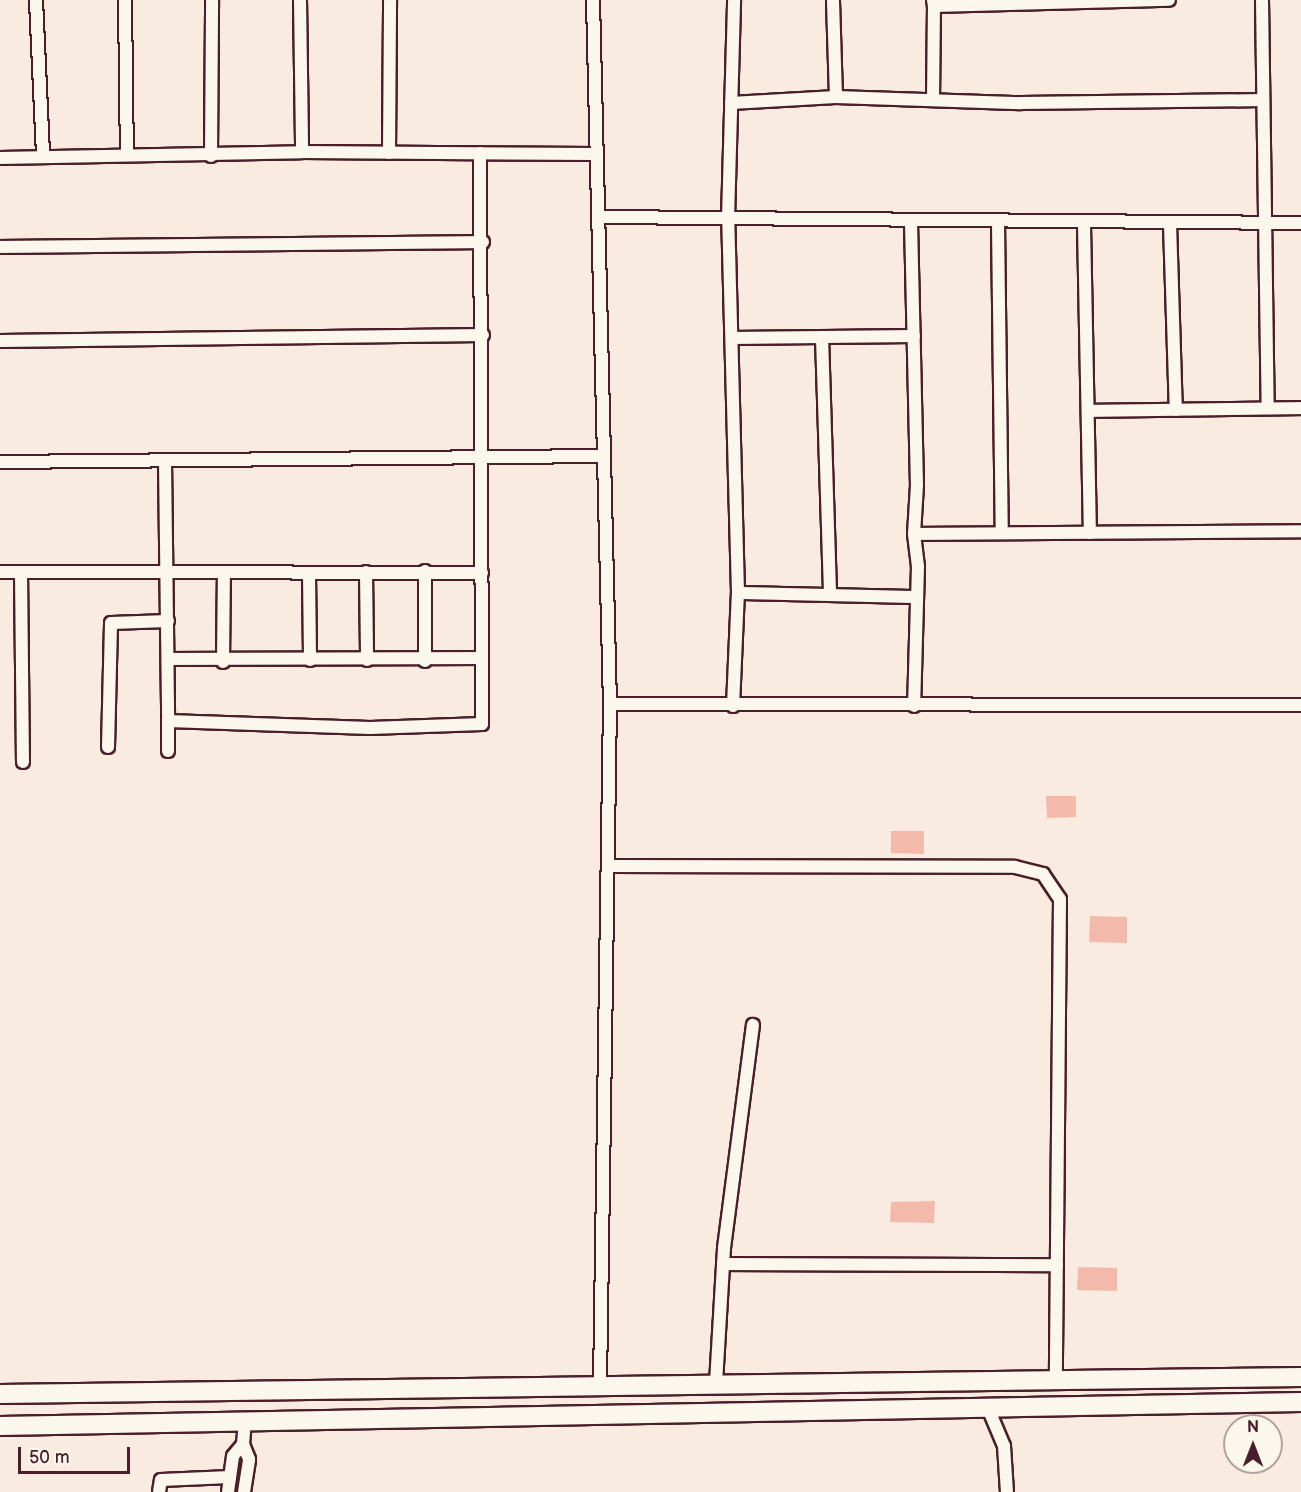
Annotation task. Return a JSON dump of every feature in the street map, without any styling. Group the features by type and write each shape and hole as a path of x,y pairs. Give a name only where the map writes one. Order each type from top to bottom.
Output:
{"street":[{"path":"36,0 43,155"},
{"path":"125,0 127,155"},
{"path":"211,156 212,0"},
{"path":"300,0 302,152"},
{"path":"389,153 390,0"},
{"path":"593,0 610,704 600,1385"},
{"path":"733,706 738,593 728,219 734,0"},
{"path":"833,0 836,98"},
{"path":"933,100 934,3 1169,0"},
{"path":"1262,0 1268,408"},
{"path":"731,104 836,98 1263,100"},
{"path":"0,158 43,155 211,156 302,152 596,154"},
{"path":"168,721 370,728 482,724 483,242 480,153"},
{"path":"598,217 1084,225 1301,223"},
{"path":"911,222 916,597 914,706"},
{"path":"998,223 1002,533"},
{"path":"1170,224 1176,410"},
{"path":"1084,225 1090,532"},
{"path":"0,247 483,242"},
{"path":"0,341 483,335"},
{"path":"732,338 914,336"},
{"path":"822,337 830,593"},
{"path":"1088,411 1301,408"},
{"path":"0,462 604,456"},
{"path":"165,461 168,752"},
{"path":"914,534 1301,531"},
{"path":"0,572 309,574 426,571 482,573"},
{"path":"426,571 426,661"},
{"path":"21,572 23,762"},
{"path":"366,572 367,660"},
{"path":"223,662 224,573"},
{"path":"309,574 310,660"},
{"path":"738,593 830,593 916,597"},
{"path":"108,747 111,623 168,621"},
{"path":"168,659 223,662 426,661 482,658"},
{"path":"610,704 733,706 1301,705"},
{"path":"608,866 1015,867 1043,874 1060,899 1056,1380"},
{"path":"716,1383 723,1264 753,1025"},
{"path":"723,1264 1057,1265"},
{"path":"0,1394 1301,1377"},
{"path":"0,1426 1301,1402"},
{"path":"988,1408 1004,1446 1007,1492"},
{"path":"244,1492 249,1459 243,1444 245,1421"},
{"path":"228,1492 233,1456 243,1444"},
{"path":"159,1492 161,1480 230,1477"}],"building":[{"path":"1046,796 1076,796 1076,817 1047,818"},
{"path":"891,831 924,831 924,854 891,853"},
{"path":"1090,916 1127,917 1127,943 1089,942"},
{"path":"935,1201 934,1223 890,1222 891,1202"},
{"path":"1078,1267 1117,1268 1117,1291 1077,1290"}]}
